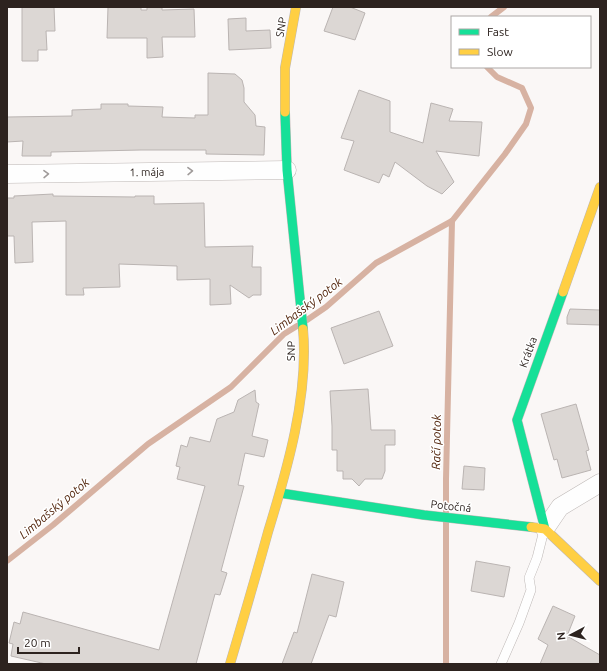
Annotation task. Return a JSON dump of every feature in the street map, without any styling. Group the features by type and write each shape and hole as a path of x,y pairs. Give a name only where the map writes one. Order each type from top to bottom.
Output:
{"street":[{"name":"SNP","path":"230,664 280,493 294,435 302,385 304,342 287,170 285,119 285,68 296,7"},
{"name":"1. mája","path":"7,174 287,170"},
{"name":"Krátka","path":"545,529 517,420 600,187"},
{"path":"600,483 560,507 545,529 600,581"},
{"name":"Potočná","path":"280,493 424,515 545,529"}],"lane":[{"path":"501,664 519,623 531,590 529,578 537,558 545,529"}],"building":[{"path":"22,7 54,7 55,31 46,31 47,50 38,50 38,61 22,61"},
{"path":"108,7 141,7 141,10 147,10 147,7 162,7 162,10 194,9 195,37 162,37 163,57 147,58 147,38 107,38"},
{"path":"333,7 350,7 365,13 355,40 324,31"},
{"path":"246,18 246,31 270,30 271,48 229,50 228,19"},
{"path":"208,73 235,74 242,80 244,88 244,102 255,115 256,126 265,127 264,155 206,154 206,150 141,150 51,152 51,156 22,156 23,141 7,142 7,117 72,116 72,110 101,109 101,104 128,104 128,106 163,107 162,117 195,118 195,115 208,115"},
{"path":"359,90 390,101 390,132 423,143 431,103 453,109 449,121 482,122 479,156 436,151 454,182 442,194 427,186 395,162 389,177 383,174 379,183 344,170 354,141 341,138"},
{"path":"53,194 53,196 154,196 154,204 204,203 205,247 253,246 252,267 261,267 261,295 253,295 249,298 230,285 231,304 210,305 210,279 177,280 177,266 119,264 120,287 83,288 84,295 66,295 66,221 32,222 33,262 15,263 14,236 7,236 7,198 14,198 14,196"},
{"path":"570,309 600,310 600,325 567,324 567,317"},
{"path":"379,311 393,346 344,364 331,328"},
{"path":"368,389 371,430 395,430 395,445 385,445 385,471 382,479 365,479 359,486 352,479 343,479 343,471 337,471 337,450 332,450 330,391"},
{"path":"255,390 256,402 259,404 252,436 268,440 264,457 245,453 238,485 244,486 221,571 227,573 220,595 215,594 196,664 46,664 11,656 13,644 9,643 14,622 20,624 23,612 159,650 205,486 177,479 180,467 176,466 181,445 187,447 190,437 210,442 217,419 234,412 238,400"},
{"path":"576,404 589,450 586,451 591,470 562,478 557,459 554,460 541,414"},
{"path":"464,466 485,468 484,490 462,489"},
{"path":"476,561 510,567 504,597 471,591"},
{"path":"312,574 344,582 336,617 329,615 311,664 282,664 294,632 297,633"},
{"path":"553,606 575,616 567,636 600,655 600,664 540,664 548,645 538,639"}],"waterway":[{"name":"Limbašský potok","path":"492,16 504,7"},
{"name":"Limbašský potok","path":"307,320 326,307 376,263 452,221 505,154 526,124 531,108 522,88 497,77 488,68"},
{"name":"Račí potok","path":"446,664 446,479 452,221"},
{"name":"Limbašský potok","path":"7,561 53,525 148,444 231,387 284,334 297,326"}],"traffic: fast":[{"path":"285,112 287,170 303,329"},
{"path":"545,529 517,420 563,292"},
{"path":"280,493 424,515 531,527"}],"traffic: slow":[{"path":"285,112 285,68 296,7"},
{"path":"563,292 600,187"},
{"path":"230,664 282,483 295,432 303,380 303,329"},
{"path":"531,527 545,529 600,581"}]}
